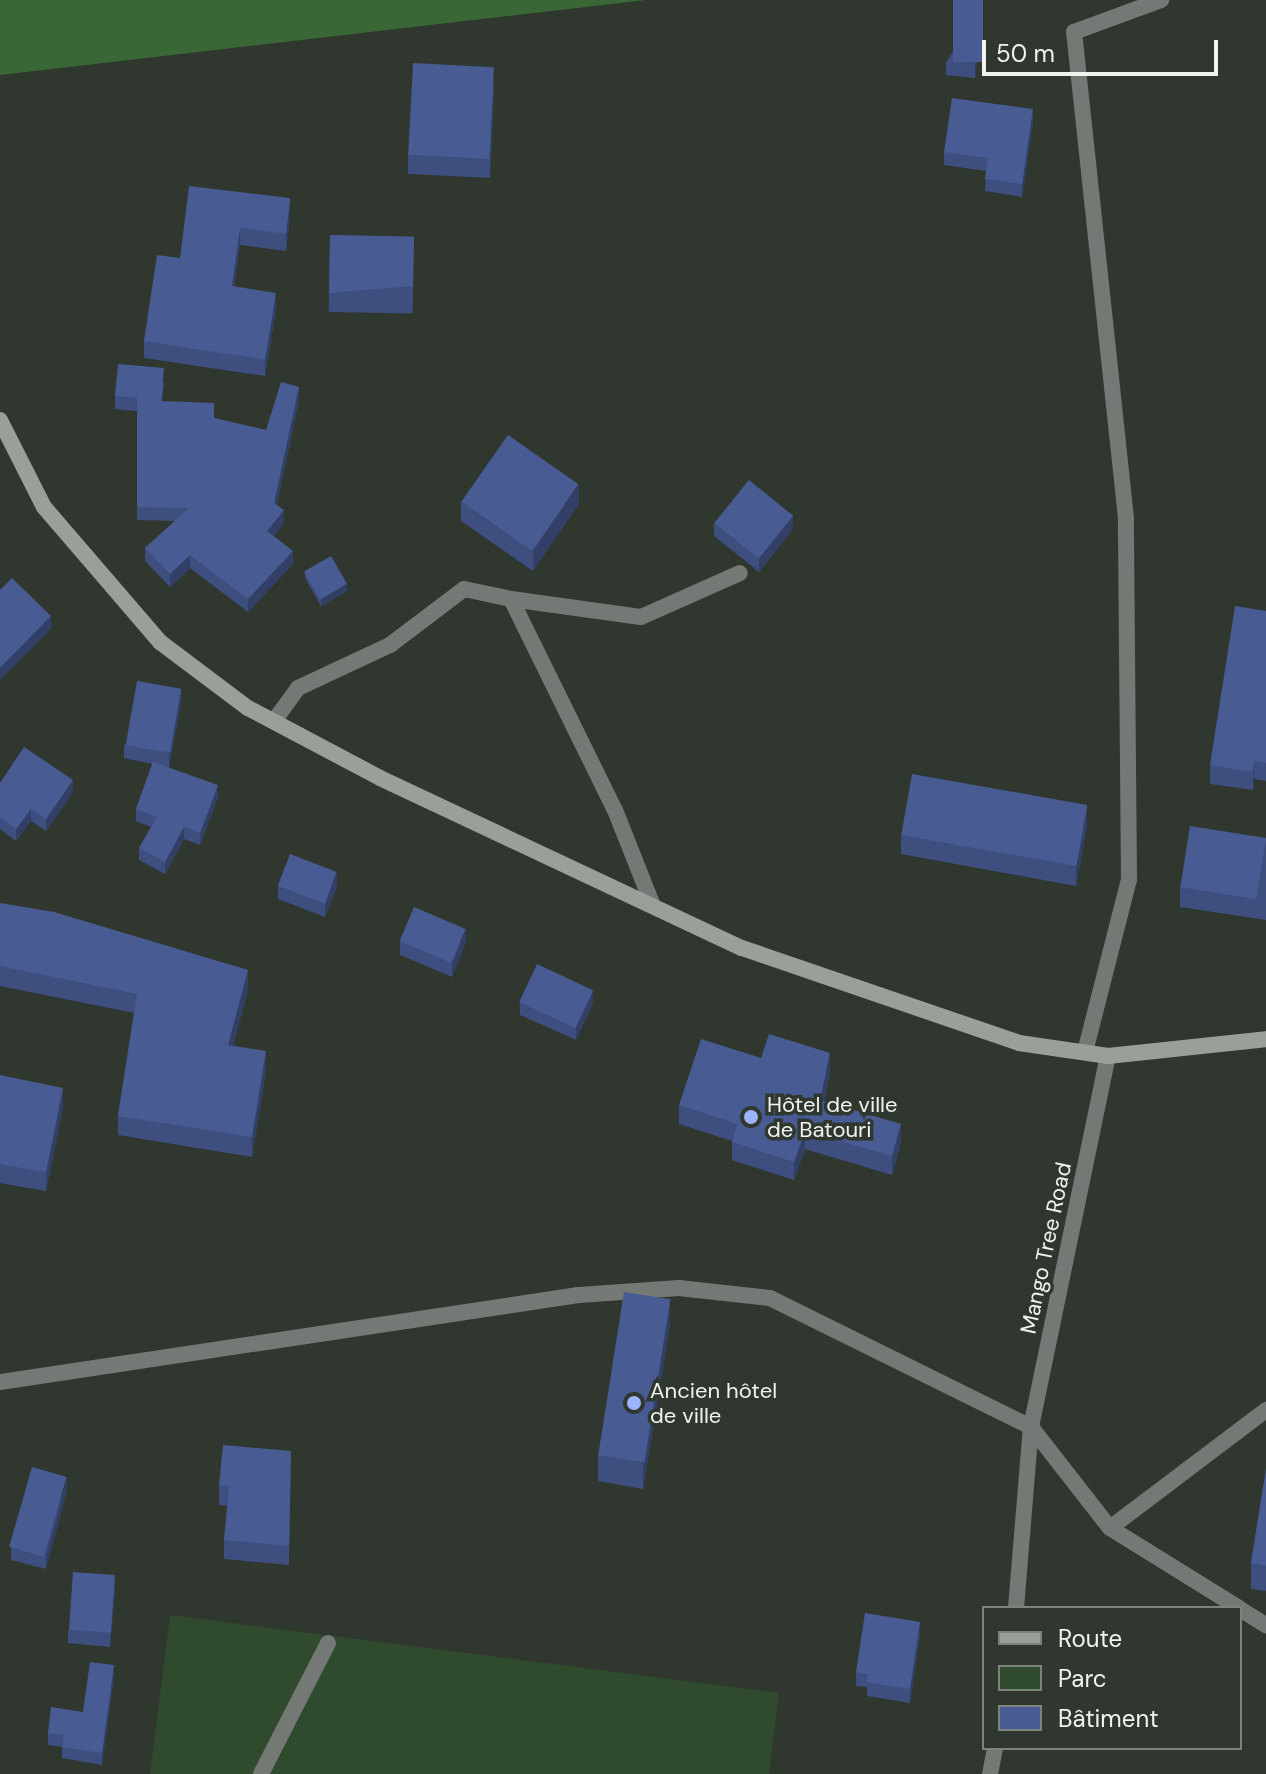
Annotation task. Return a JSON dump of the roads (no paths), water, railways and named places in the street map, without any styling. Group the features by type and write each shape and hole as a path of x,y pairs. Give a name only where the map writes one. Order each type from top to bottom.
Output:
{"main road":[{"path":"0,420 44,507 92,569 204,679 274,721 653,906 839,986 1019,1043 1108,1056 1266,1039"}],"street":[{"path":"1085,1052 1129,880 1126,565 1109,311 1074,32 1161,0"},
{"path":"274,721 298,688 390,645 464,589 511,599 641,617 740,573"},
{"path":"511,599 615,810 653,906"},
{"name":"Mango Tree Road","path":"1016,1606 1031,1427 1108,1056"},
{"path":"0,1382 579,1295 679,1288 770,1298 1031,1427 1110,1528 1237,1606"},
{"path":"1110,1528 1266,1410"},
{"path":"1242,1609 1266,1625"},
{"path":"261,1774 328,1643"},
{"path":"990,1774 995,1750"}],"place":[{"name":"Hôtel de ville de Batouri","path":"751,1117"},
{"name":"Ancien hôtel de ville","path":"634,1403"}]}
